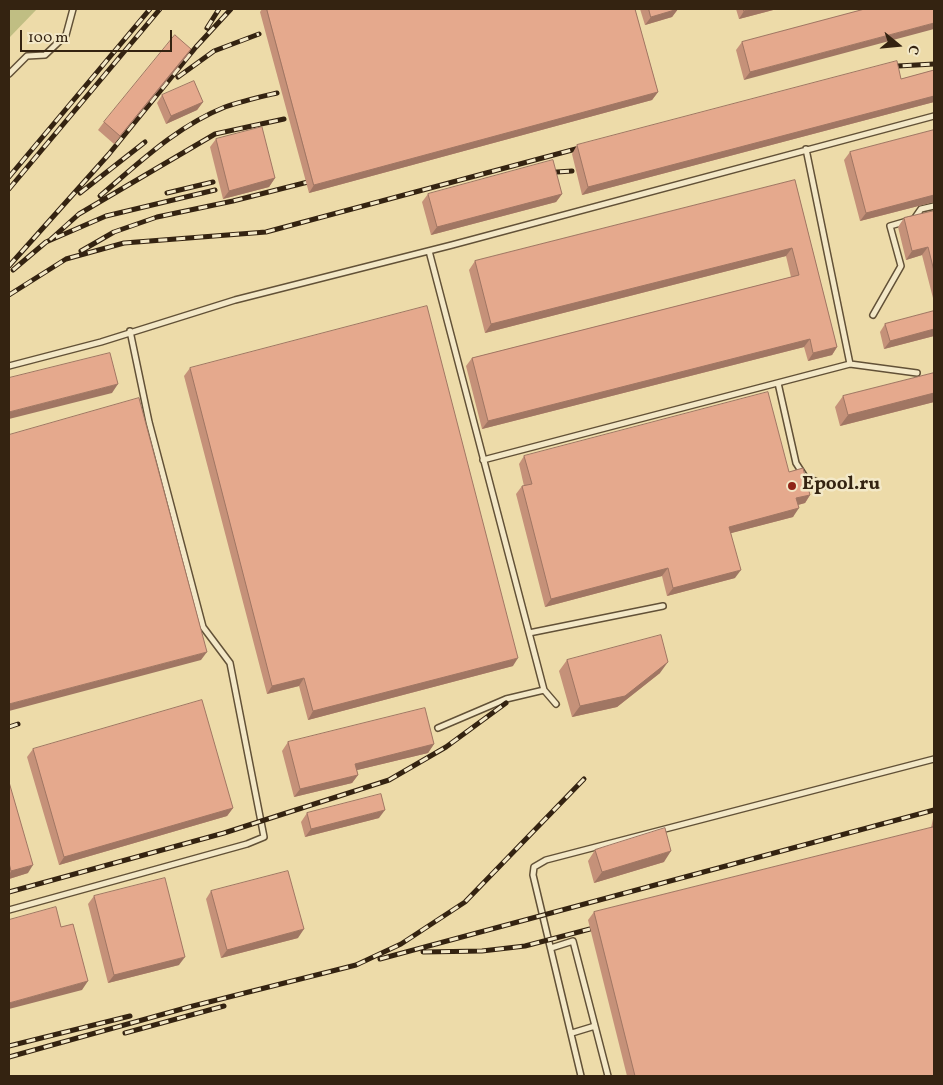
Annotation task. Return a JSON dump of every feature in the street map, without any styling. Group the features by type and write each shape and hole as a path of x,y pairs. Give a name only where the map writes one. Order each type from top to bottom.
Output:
{"lane":[{"path":"9,74 27,56 45,55 66,35 73,9"},
{"path":"9,366 101,342 130,331 235,300 429,251 934,116"},
{"path":"806,149 850,364"},
{"path":"874,315 901,266 890,226 914,219 921,209 934,206"},
{"path":"429,251 544,690 556,704"},
{"path":"9,910 229,849 264,837 230,663 202,627 149,422 130,331"},
{"path":"483,460 850,364 917,372"},
{"path":"778,383 796,463 805,477 827,486"},
{"path":"529,633 663,606"},
{"path":"438,728 506,699 544,690"},
{"path":"581,1076 533,876 534,867 546,860 934,759"},
{"path":"551,948 573,941 608,1076"},
{"path":"572,1033 595,1026"}],"shaded area":[{"path":"9,9 37,9 9,38"}],"building":[{"path":"267,9 635,9 658,92 314,185"},
{"path":"649,9 678,9 651,17"},
{"path":"865,9 934,9 934,23 750,72 742,42"},
{"path":"175,35 191,49 120,136 104,122"},
{"path":"897,61 901,79 934,70 934,96 588,187 577,145"},
{"path":"194,81 203,102 171,116 162,95"},
{"path":"262,127 275,178 229,191 216,139"},
{"path":"934,130 934,195 866,213 850,152"},
{"path":"553,160 562,194 437,227 428,194"},
{"path":"795,180 837,347 813,353 810,339 488,421 472,358 799,275 792,248 491,324 475,261"},
{"path":"934,211 934,271 928,247 912,251 904,218"},
{"path":"427,306 518,658 313,711 304,678 272,686 190,368"},
{"path":"934,311 934,329 890,341 885,324"},
{"path":"110,353 118,384 9,412 9,378"},
{"path":"934,373 934,393 848,415 843,396"},
{"path":"768,392 789,472 803,468 810,495 796,498 799,508 729,527 741,570 673,588 668,568 551,599 522,486 532,484 524,456"},
{"path":"139,398 207,652 9,704 9,435"},
{"path":"661,635 668,662 625,696 580,706 567,660"},
{"path":"202,700 233,808 64,857 33,749"},
{"path":"425,708 434,744 355,764 358,775 300,789 288,742"},
{"path":"9,782 33,865 11,871 9,863"},
{"path":"381,794 385,810 311,829 307,813"},
{"path":"934,827 934,1076 635,1076 594,912"},
{"path":"665,828 671,851 602,872 595,850"},
{"path":"288,871 304,929 227,950 211,891"},
{"path":"165,878 185,957 114,975 94,896"},
{"path":"56,907 61,927 73,924 88,981 9,1003 9,920"}],"railway":[{"path":"9,177 150,9"},
{"path":"9,189 160,9"},
{"path":"207,28 219,9"},
{"path":"9,266 109,154 196,47 231,9"},
{"path":"178,77 214,51 259,34"},
{"path":"885,69 898,66 934,64"},
{"path":"100,196 159,146 191,124 225,107 277,93"},
{"path":"50,240 79,214 215,134 284,119"},
{"path":"80,193 145,142"},
{"path":"9,295 66,259 124,243 266,232 587,146"},
{"path":"542,173 572,171"},
{"path":"167,193 213,182"},
{"path":"81,251 114,232 157,217 233,201 308,182"},
{"path":"13,270 46,242 106,216 215,190"},
{"path":"9,892 224,833 389,780 446,747 506,703"},
{"path":"9,727 18,724"},
{"path":"9,1057 189,1007 356,965 401,944 465,902 584,779"},
{"path":"380,959 934,810"},
{"path":"423,952 482,951 525,946 590,929"},
{"path":"125,1033 224,1006"},
{"path":"9,1046 130,1016"}],"place":[{"name":"Epool.ru","path":"792,486"}]}
